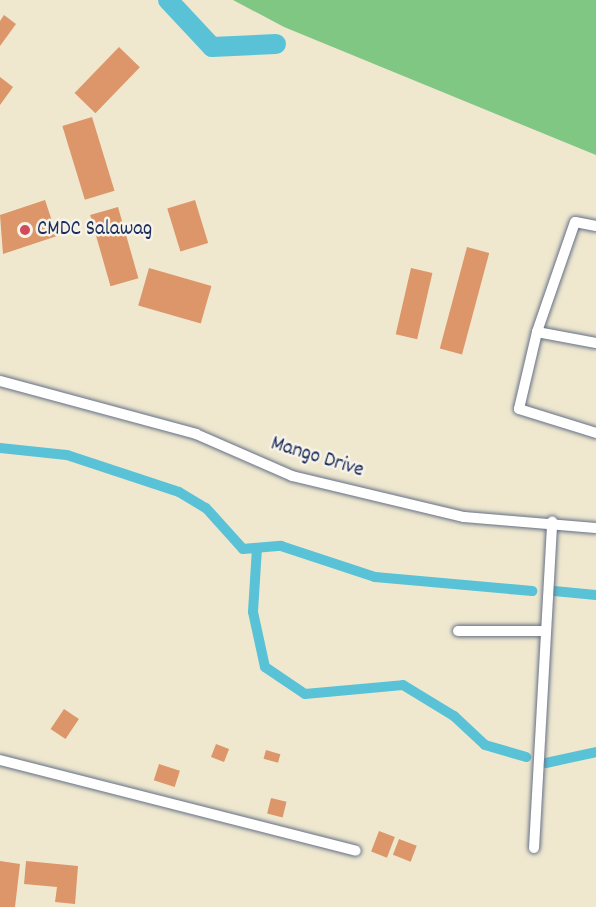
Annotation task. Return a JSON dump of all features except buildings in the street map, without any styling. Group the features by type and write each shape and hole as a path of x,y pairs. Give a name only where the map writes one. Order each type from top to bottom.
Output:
{"street":[{"path":"596,226 575,222 537,332 519,409 596,433"},
{"path":"537,332 596,343"},
{"name":"Mango Drive","path":"0,381 196,434 292,476 464,517 552,521 596,528"},
{"path":"534,848 544,631 552,521"},
{"path":"458,631 544,631"},
{"path":"0,760 357,851"}],"green space":[{"path":"233,0 596,0 596,155 284,27"}],"waterway":[{"path":"168,0 212,47 276,44"},
{"path":"0,448 67,455 179,492 206,508 243,549 281,546 375,577 532,591"},
{"path":"257,548 253,612 265,667 305,694 403,685 454,716 485,745 526,757"},
{"path":"554,591 596,595"},
{"path":"546,763 596,752"}],"place":[{"name":"CMDC Salawag","path":"25,230"}]}
